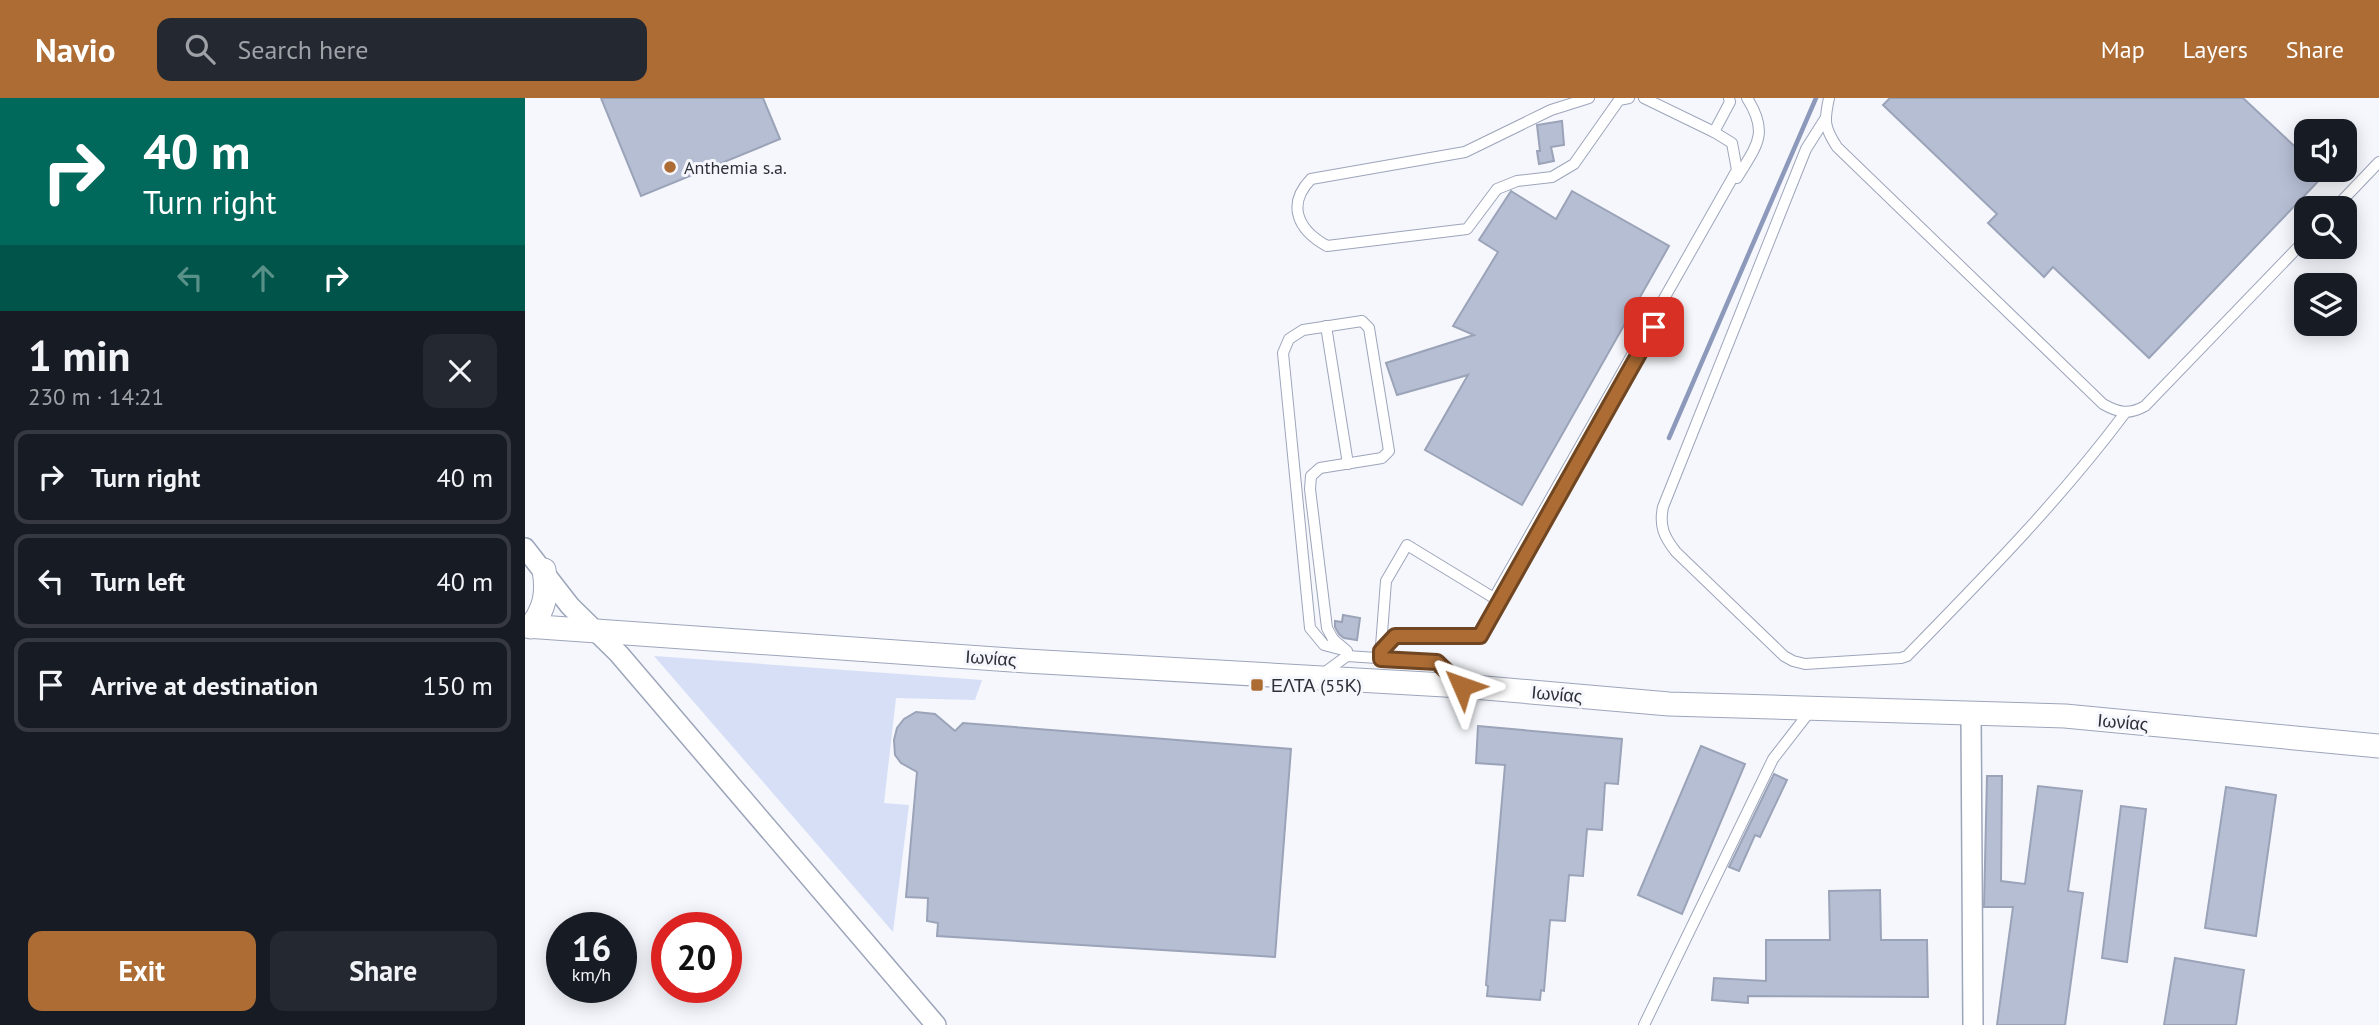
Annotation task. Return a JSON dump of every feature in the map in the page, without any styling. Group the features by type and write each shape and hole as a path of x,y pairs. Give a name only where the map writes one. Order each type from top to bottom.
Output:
{"street":[{"path":"525,548 571,606 619,654 936,1025"},
{"path":"528,626 541,613 545,601 547,587 544,570"},
{"name":"Ιωνίας","path":"528,626 1315,679 1462,686 1668,704 2066,716 2379,746"},
{"path":"1971,714 1973,1025"}],"lane":[{"path":"1589,98 1551,110 1465,152 1311,179 1300,190 1296,203 1301,223 1315,239 1327,246 1467,229 1497,189 1517,181 1552,177 1574,164 1619,100 1629,98"},
{"path":"1381,655 1386,581 1407,545 1494,598 1737,170 1732,144 1714,131 1644,98"},
{"path":"1714,131 1730,102 1729,98"},
{"path":"1381,655 1395,636 1480,636 1761,137 1757,116 1747,98"},
{"path":"1829,98 1825,119 1827,131 1837,147 2103,404 2113,410 2134,412 2155,397 2294,252"},
{"path":"1825,119 1806,149 1663,507 1662,531 1686,561 1784,656 1793,661 1805,664 1907,656 2084,466 2125,413"},
{"path":"2346,196 2379,162"},
{"path":"1347,653 1333,639 1327,628 1310,489 1311,477 1320,468 1382,458 1389,451 1369,328 1362,321 1303,330 1289,339 1283,353 1310,628 1324,645 1347,653 1437,662 1462,686"},
{"path":"1326,326 1347,464"},
{"path":"1315,679 1347,653"},
{"path":"1644,1025 1773,759 1811,710"}],"shaded area":[{"path":"654,656 982,680 975,700 896,698 884,803 909,805 893,932"}],"building":[{"name":"Anthemia s.a.","path":"601,98 763,98 780,139 641,196"},
{"path":"1890,98 2243,98 2294,146 2294,182 2318,182 2304,196 2294,196 2294,207 2149,358 2053,267 2044,277 1988,223 1997,214 1883,105"},
{"path":"1562,121 1564,145 1551,147 1554,161 1539,164 1537,125"},
{"path":"1511,191 1556,219 1572,191 1669,246 1522,505 1425,450 1468,375 1397,395 1386,363 1474,335 1453,326 1498,252 1479,240"},
{"path":"1343,615 1360,618 1357,640 1344,638 1335,627 1335,621 1342,622"},
{"path":"916,712 935,714 955,731 963,723 1291,749 1275,957 937,936 938,923 927,921 928,898 906,897 917,772 901,763 895,755 894,740 897,728 904,719"},
{"path":"1478,726 1622,739 1618,784 1605,783 1602,830 1587,829 1583,876 1569,875 1565,921 1550,920 1544,991 1541,990 1540,1000 1487,996 1505,765 1476,763"},
{"path":"1701,746 1745,764 1682,914 1638,895"},
{"path":"1774,774 1787,780 1760,837 1755,835 1739,871 1729,867"},
{"path":"1987,776 2002,776 2001,881 2025,884 2038,786 2082,791 2068,891 2083,893 2065,1025 1997,1025 2013,907 1984,907"},
{"path":"2226,787 2276,795 2256,936 2205,928"},
{"path":"2121,806 2146,809 2127,962 2102,958"},
{"path":"1880,890 1881,940 1927,940 1928,997 1748,996 1748,1003 1712,1000 1714,978 1766,981 1766,940 1830,940 1829,891"},
{"path":"2175,958 2244,970 2236,1025 2164,1025"}],"waterway":[{"path":"1669,438 1816,98"}],"place":[{"name":"Anthemia s.a.","path":"670,167"},
{"name":"ΕΛΤΑ (55Κ)","path":"1257,685"}],"route":[{"path":"1462,686 1437,662 1381,659 1381,651 1395,636 1480,636 1654,327"}]}
